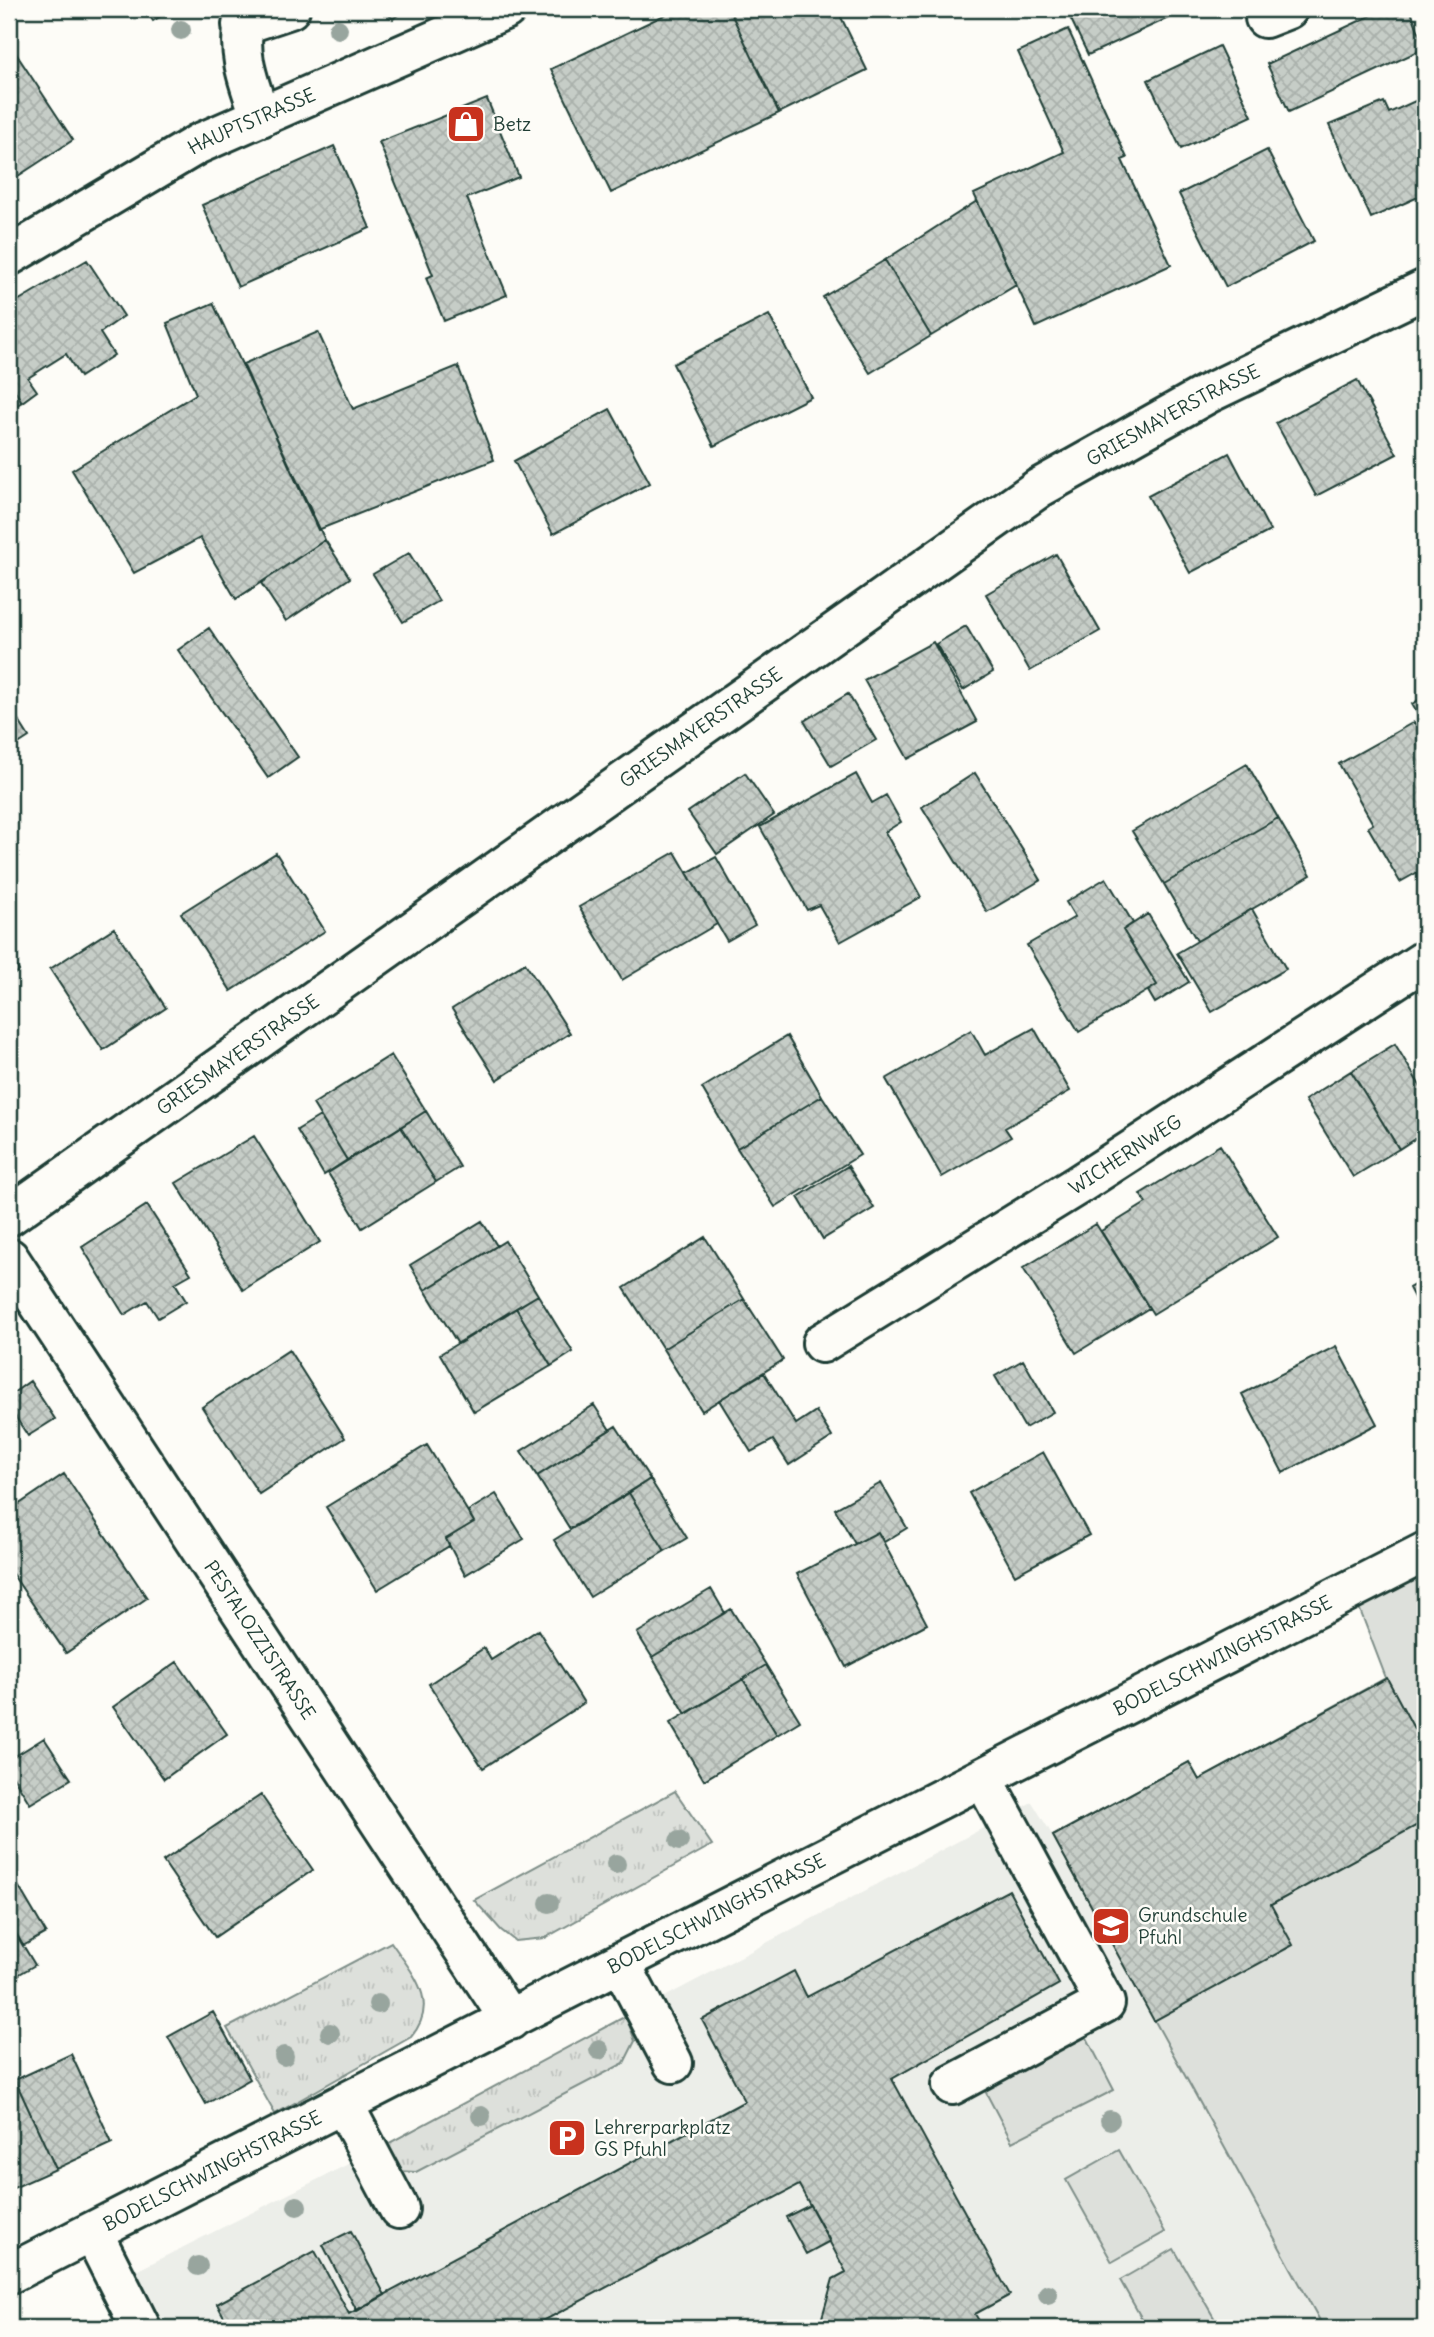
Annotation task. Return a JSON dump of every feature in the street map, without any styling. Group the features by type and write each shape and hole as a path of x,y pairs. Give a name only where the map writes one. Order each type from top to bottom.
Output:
{"street":[{"path":"261,117 246,79 245,17 290,9"},
{"name":"HAUPTSTRASSE","path":"9,256 198,144 506,9"},
{"name":"GRIESMAYERSTRASSE","path":"9,1216 1039,488 1207,394 1425,289"},
{"name":"WICHERNWEG","path":"822,1343 1078,1185 1425,960"},
{"name":"PESTALOZZISTRASSE","path":"9,1258 510,2020"},
{"name":"BODELSCHWINGHSTRASSE","path":"9,2274 1425,1552"},
{"path":"952,2085 1105,2003 983,1778"},
{"path":"621,1964 673,2063"},
{"path":"344,2105 399,2209"},
{"path":"93,2233 141,2328"}],"shaded area":[{"name":"Grundschule Pfuhl","path":"1425,1566 1425,2326 167,2328 136,2271 378,2149 1032,1802 1053,1836 1189,1762 1199,1780 1386,1678"}],"green space":[{"path":"1425,1566 1425,2326 1324,2328 1053,1836 1189,1762 1199,1780 1386,1678 1357,1602"},
{"path":"675,1791 712,1845 545,1938 515,1941 501,1930 474,1900"},
{"path":"391,1942 420,1988 423,2012 420,2024 411,2037 275,2114 227,2028"},
{"path":"626,2016 635,2041 624,2063 416,2172 396,2171 378,2149"},
{"path":"1085,2034 1114,2090 1012,2142 983,2087"},
{"path":"1119,2150 1165,2232 1112,2262 1066,2180"},
{"path":"1174,2249 1220,2328 1147,2328 1120,2280"}],"building":[{"path":"145,9 172,9 153,21"},
{"path":"383,9 405,9 393,19"},
{"path":"677,9 729,9 779,113 611,193 551,69"},
{"path":"729,9 837,9 867,70 779,113"},
{"path":"1066,9 1188,9 1088,55"},
{"path":"1385,9 1410,9 1425,48 1289,112 1267,64"},
{"path":"1068,29 1127,158 1122,160 1171,265 1036,327 974,194 1064,152 1018,52"},
{"path":"9,43 73,140 9,182"},
{"path":"1219,46 1252,116 1181,149 1148,80"},
{"path":"1424,97 1425,194 1371,218 1329,125 1384,102 1389,113"},
{"path":"487,99 519,177 467,198 507,295 444,321 426,278 433,275 379,142"},
{"path":"334,146 370,228 238,287 202,205"},
{"path":"1267,150 1314,241 1226,287 1179,194"},
{"path":"977,201 1016,285 931,336 885,260"},
{"path":"87,260 124,316 100,333 114,355 80,377 66,354 28,378 37,391 22,402 9,381 9,306"},
{"path":"885,260 931,336 870,373 823,297"},
{"path":"213,303 325,540 236,599 200,538 134,573 72,470 196,394 167,323"},
{"path":"769,315 811,397 714,446 673,364"},
{"path":"318,332 353,409 458,366 494,460 318,530 243,364"},
{"path":"1357,380 1397,454 1316,496 1276,423"},
{"path":"9,381 22,402 9,410"},
{"path":"610,409 650,483 553,534 514,461"},
{"path":"1229,453 1270,531 1190,573 1148,496"},
{"path":"325,540 350,578 286,621 261,583"},
{"path":"409,553 439,601 403,622 373,574"},
{"path":"1056,554 1100,631 1030,671 986,594"},
{"path":"966,626 993,672 963,690 936,644"},
{"path":"209,628 298,757 268,778 178,650"},
{"path":"933,642 977,722 908,759 864,680"},
{"path":"848,694 876,740 831,766 804,721"},
{"path":"1425,696 1425,727 1412,704"},
{"path":"9,705 29,737 9,750"},
{"path":"1414,722 1425,740 1425,868 1400,882 1368,827 1373,824 1339,764"},
{"path":"1247,764 1278,818 1164,884 1132,831"},
{"path":"745,773 774,815 717,854 688,812"},
{"path":"975,773 1041,880 987,912 922,807"},
{"path":"856,774 872,803 886,795 901,822 885,832 921,897 840,942 819,905 807,910 760,827"},
{"path":"1278,818 1311,875 1197,941 1164,884"},
{"path":"675,852 717,924 622,980 579,907"},
{"path":"276,853 325,931 231,991 181,913"},
{"path":"716,857 755,925 727,941 687,873"},
{"path":"1106,878 1133,923 1123,930 1157,985 1079,1032 1027,945 1075,917 1066,902"},
{"path":"1252,909 1286,969 1212,1012 1177,953"},
{"path":"1148,914 1189,982 1155,1003 1148,991 1157,985 1123,930"},
{"path":"114,928 166,1008 103,1050 50,969"},
{"path":"9,954 19,971 9,978"},
{"path":"525,963 570,1033 497,1080 452,1009"},
{"path":"1034,1028 1070,1091 1005,1128 1011,1137 942,1177 886,1079 971,1030 985,1055"},
{"path":"787,1036 822,1096 737,1148 702,1088"},
{"path":"1395,1044 1425,1094 1425,1132 1399,1149 1351,1071"},
{"path":"391,1055 426,1111 347,1160 313,1104"},
{"path":"1351,1071 1399,1149 1353,1177 1305,1100"},
{"path":"822,1096 860,1155 775,1207 737,1148"},
{"path":"426,1111 460,1167 436,1182 401,1127"},
{"path":"320,1116 347,1160 324,1175 297,1130"},
{"path":"401,1127 436,1182 362,1228 328,1173"},
{"path":"254,1136 320,1242 243,1290 176,1183"},
{"path":"1220,1145 1278,1237 1153,1314 1101,1231 1146,1203 1140,1194"},
{"path":"848,1166 874,1208 823,1239 798,1197"},
{"path":"147,1205 191,1274 175,1283 186,1301 158,1318 147,1301 124,1315 82,1247"},
{"path":"482,1221 497,1246 425,1290 410,1265"},
{"path":"1096,1224 1149,1308 1076,1353 1023,1268"},
{"path":"705,1237 744,1299 663,1349 624,1288"},
{"path":"505,1241 538,1295 458,1344 425,1290"},
{"path":"1425,1279 1425,1319 1409,1288"},
{"path":"538,1295 573,1352 551,1366 516,1308"},
{"path":"744,1299 783,1360 702,1411 663,1349"},
{"path":"516,1308 551,1366 474,1412 440,1354"},
{"path":"1336,1346 1377,1424 1283,1473 1242,1394"},
{"path":"289,1350 345,1438 259,1494 202,1407"},
{"path":"1023,1360 1053,1412 1025,1428 995,1376"},
{"path":"764,1373 796,1424 816,1411 832,1437 789,1465 773,1440 751,1452 719,1400"},
{"path":"30,1381 55,1419 28,1436 9,1407 9,1396"},
{"path":"594,1405 610,1430 537,1476 521,1451"},
{"path":"616,1426 650,1479 570,1529 537,1476"},
{"path":"427,1445 474,1522 446,1539 449,1546 377,1590 326,1507"},
{"path":"1043,1452 1089,1535 1015,1575 969,1493"},
{"path":"64,1474 147,1598 66,1653 9,1569 9,1511"},
{"path":"650,1479 687,1538 665,1551 629,1493"},
{"path":"881,1483 907,1528 884,1542 878,1532 855,1544 835,1509"},
{"path":"629,1493 665,1551 590,1597 554,1540"},
{"path":"496,1494 524,1539 465,1575 446,1539 474,1522 468,1511"},
{"path":"878,1532 927,1624 846,1667 797,1574"},
{"path":"711,1589 725,1613 652,1657 637,1633"},
{"path":"731,1609 766,1665 686,1714 652,1657"},
{"path":"538,1630 584,1703 483,1768 429,1684 484,1648 491,1660"},
{"path":"177,1662 227,1734 164,1779 113,1707"},
{"path":"766,1665 800,1721 777,1735 743,1679"},
{"path":"1387,1678 1425,1749 1425,1821 1271,1905 1293,1945 1154,2021 1053,1836 1189,1762 1199,1780"},
{"path":"743,1679 777,1735 704,1780 670,1723"},
{"path":"44,1738 71,1779 30,1804 9,1770 9,1760"},
{"path":"261,1795 313,1870 215,1937 163,1861"},
{"path":"13,1877 46,1933 23,1946 9,1922 9,1880"},
{"path":"1009,1890 1059,1984 892,2079 1010,2295 975,2314 979,2321 977,2328 819,2328 833,2279 846,2272 799,2185 530,2328 230,2328 217,2304 315,2251 349,2314 745,2101 702,2020 794,1971 807,1997"},
{"path":"9,1922 35,1965 9,1980"},
{"path":"213,2012 250,2079 206,2104 168,2037"},
{"path":"71,2054 112,2143 56,2169 15,2080"},
{"path":"15,2080 56,2169 9,2190 9,2083"},
{"path":"810,2205 830,2241 806,2254 786,2217"},
{"path":"351,2231 385,2295 357,2311 323,2245"}],"place":[{"name":"Betz","path":"466,124"},
{"name":"Grundschule Pfuhl","path":"1111,1926"},
{"name":"Lehrerparkplatz GS Pfuhl","path":"567,2138"}]}
